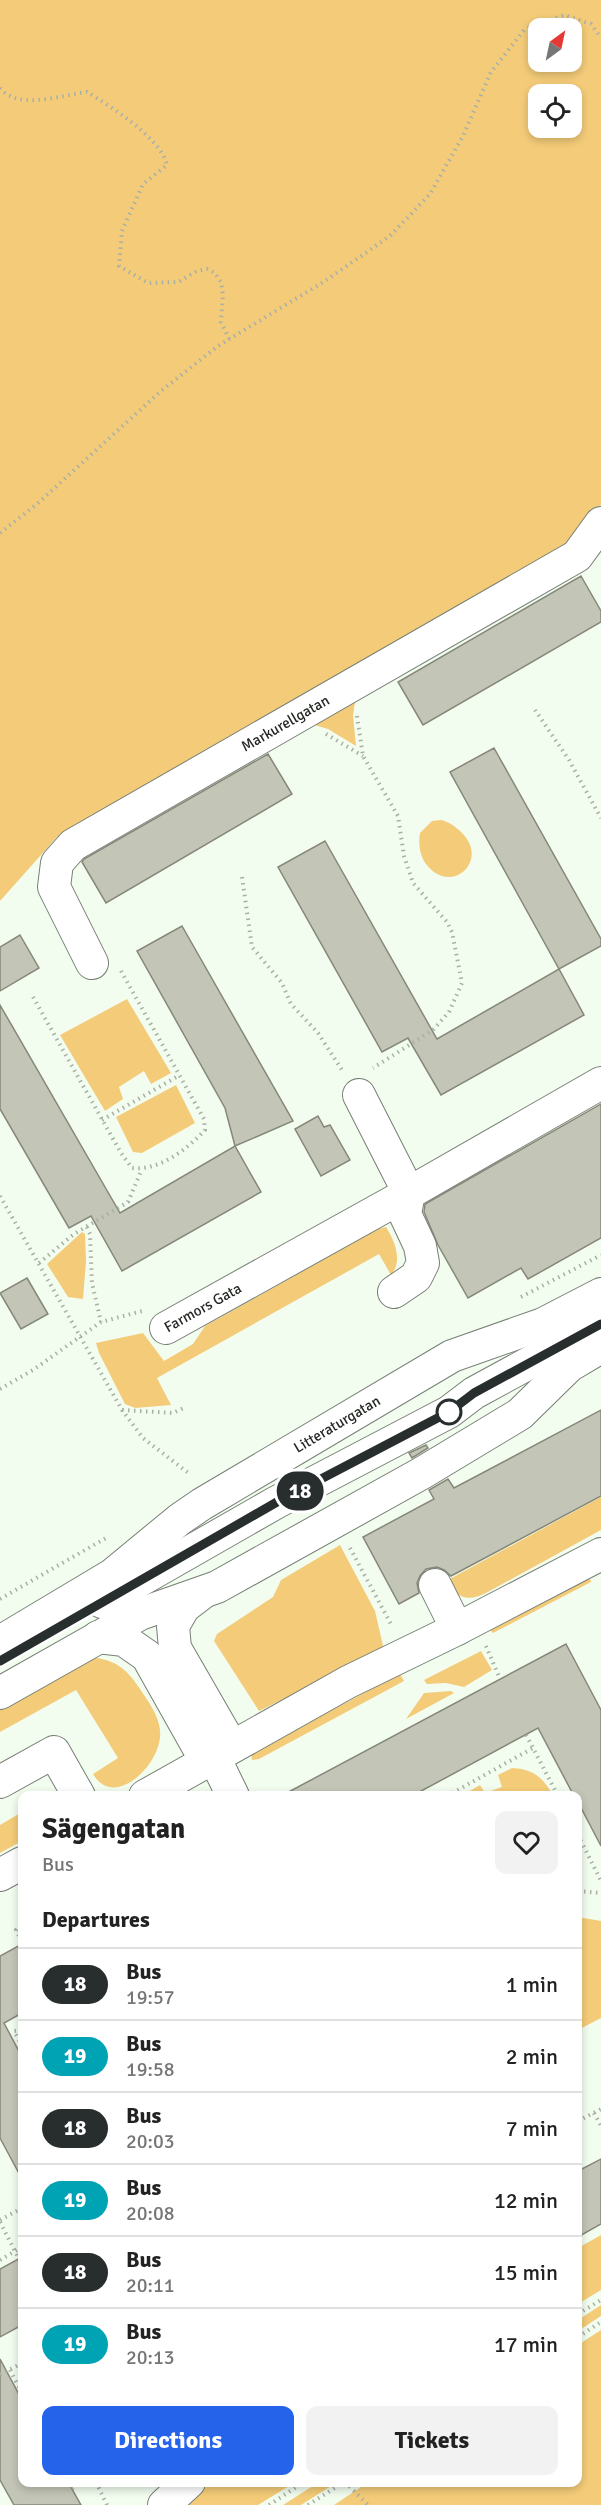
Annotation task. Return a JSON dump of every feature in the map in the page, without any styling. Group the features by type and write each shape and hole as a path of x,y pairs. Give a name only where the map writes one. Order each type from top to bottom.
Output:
{"street":[{"name":"Markurellgatan","path":"105,963 54,886 57,863 73,845 577,556 601,523"},
{"path":"357,1079 409,1193 405,1214 420,1246 423,1263 416,1277 394,1292"},
{"name":"Farmors Gata","path":"166,1328 601,1083"},
{"name":"Litteraturgatan","path":"0,1642 112,1575 180,1519 202,1504 452,1356 543,1324 601,1294"},
{"path":"0,1661 277,1502 449,1412 474,1393 601,1324"},
{"path":"0,1694 140,1614 203,1592 422,1473 519,1414 569,1366 601,1347"},
{"path":"154,1791 406,1652 457,1629 601,1555"},
{"path":"435,1585 457,1629"},
{"path":"203,1592 184,1607 173,1626 175,1648 231,1791"},
{"path":"98,1637 124,1640 147,1656 217,1755"},
{"path":"0,1782 54,1752 77,1791"},
{"path":"0,1875 18,1865"},
{"path":"164,2505 184,2487"}],"path":[{"path":"0,533 37,504 160,391 229,339 325,281 390,236 430,194 463,136 491,72 525,29 564,15 591,24 601,38"},
{"path":"0,88 6,95 22,101 87,92 123,115 165,154 167,165 143,184 122,231 119,266 148,283 178,282 197,271 207,269 215,273 221,282 224,295 221,322 229,339"},
{"path":"242,877 252,947 282,983 291,1004 357,1079 433,1030 449,1012 462,983 458,955 447,922 413,883 404,856 398,816 363,756 356,713 363,679"},
{"path":"535,710 569,760 601,818"},
{"path":"33,997 102,1120 132,1168 142,1169 175,1155 205,1130 204,1119 180,1075 105,963"},
{"path":"102,1120 180,1075"},
{"path":"39,1263 74,1234 128,1202 142,1169"},
{"path":"0,1196 122,1410 143,1438 194,1477"},
{"path":"87,1227 90,1234 92,1283 101,1322"},
{"path":"510,1301 601,1255"},
{"name":"Farmors Gata","path":"0,1389 33,1370 101,1322 141,1311 166,1328"},
{"path":"122,1410 172,1413 186,1407"},
{"path":"347,1542 406,1652"},
{"path":"486,1646 500,1679"},
{"path":"526,1735 555,1791"},
{"path":"457,1791 533,1748"},
{"path":"582,1843 601,1881"},
{"path":"582,1891 601,1893"},
{"path":"582,2119 601,2109"},
{"path":"594,2113 601,2126"},
{"path":"18,2210 0,2221 18,2256"},
{"path":"0,2260 18,2250"},
{"path":"582,2312 601,2300"},
{"path":"582,2334 601,2322"},
{"path":"0,2375 18,2365"},
{"path":"10,2370 18,2385"},
{"path":"98,2487 107,2505"},
{"path":"269,2505 296,2487"},
{"path":"309,2505 336,2487"},
{"path":"349,2487 368,2505"}],"shaded area":[{"path":"0,0 601,0 601,504 599,510 551,563 57,837 0,901"},
{"path":"356,696 353,715 356,746 328,729 311,724"},
{"path":"441,820 461,832 469,843 472,853 470,863 456,876 446,877 436,873 426,864 421,853 420,833 432,821"},
{"path":"127,999 171,1073 151,1084 144,1071 119,1087 123,1099 105,1111 60,1035"},
{"path":"176,1085 195,1123 142,1153 133,1152 116,1117"},
{"path":"386,1227 395,1245 397,1257 397,1264 391,1275 379,1254 157,1378 171,1405 135,1408 125,1404 96,1343 143,1333 164,1361 193,1344 205,1326 378,1229"},
{"path":"82,1232 85,1234 86,1261 83,1299 68,1297 47,1264"},
{"path":"601,1497 601,1530 486,1593 480,1596 463,1597 458,1595 446,1581"},
{"path":"340,1545 375,1611 384,1650 259,1711 214,1641 217,1634 273,1597 281,1580"},
{"path":"585,1578 591,1582 493,1633 489,1629"},
{"path":"481,1651 492,1670 464,1687 446,1683 427,1684 424,1680"},
{"path":"97,1658 117,1665 131,1677 153,1709 160,1730 159,1743 146,1768 124,1785 113,1787 102,1784 93,1774 118,1758 76,1690 0,1732 0,1707 82,1661"},
{"path":"400,1674 404,1681 259,1759 252,1760 251,1753"},
{"path":"451,1691 454,1693 406,1719 424,1693"},
{"path":"512,1768 526,1770 537,1776 550,1791 491,1791 502,1787 498,1775"},
{"path":"480,1785 484,1791 470,1791"},
{"path":"18,1814 18,1843 0,1853 0,1825"},
{"path":"582,1918 601,1921 601,2018 582,2028"},
{"path":"601,2235 601,2290 582,2302 582,2246"},
{"path":"601,2305 601,2316 582,2328 582,2317"},
{"path":"601,2330 601,2505 334,2505 361,2487 582,2487 582,2342"},
{"path":"193,2487 287,2487 258,2505 177,2505"},
{"path":"311,2487 330,2487 301,2505 283,2505"}],"building":[{"path":"581,576 601,611 601,622 423,725 398,682"},
{"path":"494,748 601,939 601,946 559,969 450,772"},
{"path":"268,754 292,794 106,903 82,862 84,859"},
{"path":"325,841 437,1039 559,969 584,1015 441,1095 408,1038 382,1052 278,867"},
{"path":"182,926 293,1121 235,1146 225,1108 137,951"},
{"path":"20,935 39,968 0,991 0,947"},
{"path":"0,1005 120,1213 235,1146 261,1192 122,1271 91,1216 69,1228 0,1109"},
{"path":"601,1104 601,1238 528,1279 521,1268 468,1298 438,1245 424,1212 425,1204"},
{"path":"318,1116 324,1127 330,1125 350,1160 321,1176 295,1129"},
{"path":"27,1278 48,1314 21,1329 0,1293"},
{"path":"601,1410 601,1496 451,1576 437,1567 426,1569 417,1583 419,1593 399,1604 363,1537 434,1499 429,1490 448,1479 454,1488"},
{"path":"426,1445 428,1448 412,1458 409,1453"},
{"path":"566,1644 601,1710 601,1846 582,1810 582,1791 571,1791 538,1728 421,1791 290,1791"},
{"path":"18,1946 18,2015 4,2023 18,2049 18,2172 0,2138 0,1956"},
{"path":"601,2159 601,2224 582,2235 582,2169"},
{"path":"18,2259 18,2327 0,2337 0,2269"},
{"path":"0,2359 18,2393 18,2487 71,2487 81,2505 14,2505 0,2480"}],"bus line":[{"name":"18","path":"0,1661 277,1502 449,1412 474,1393 601,1324"}]}
